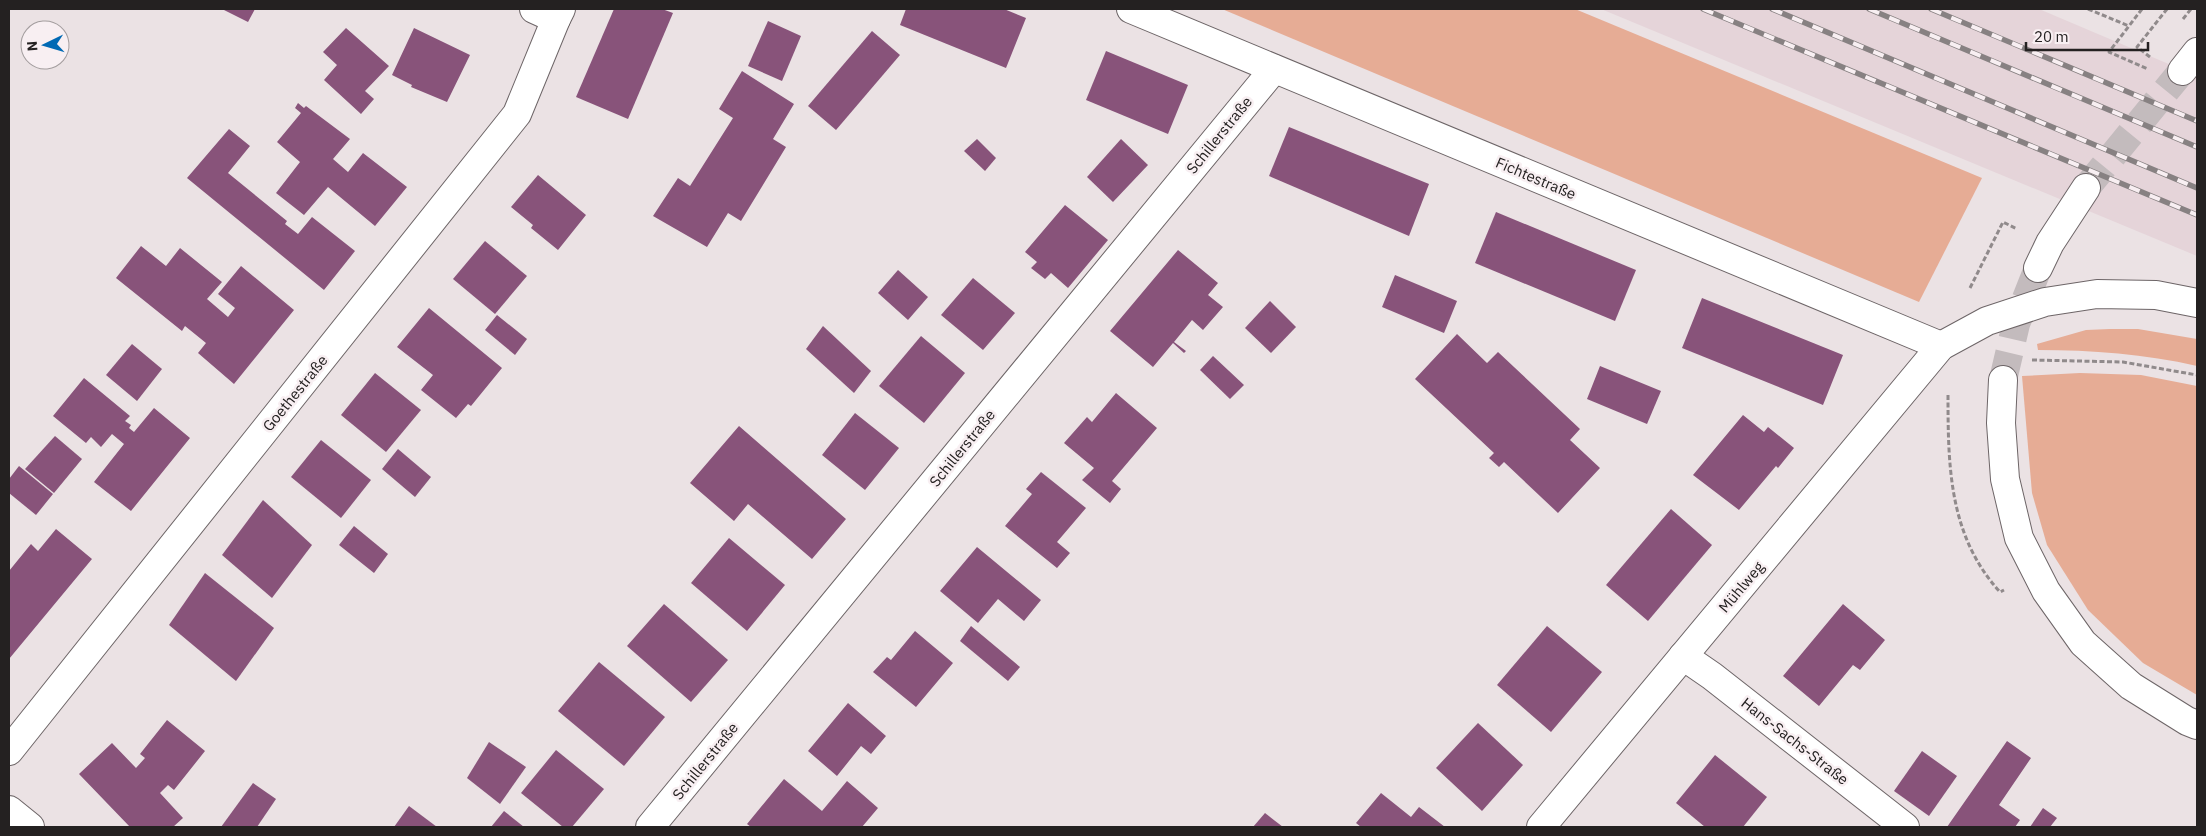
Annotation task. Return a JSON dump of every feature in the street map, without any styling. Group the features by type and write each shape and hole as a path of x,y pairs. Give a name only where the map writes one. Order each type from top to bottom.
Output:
{"street":[{"name":"Fichtestraße","path":"1131,9 1942,346"},
{"name":"Goethestraße","path":"10,747 517,114 550,12"},
{"name":"Schillerstraße","path":"650,827 1274,69"},
{"path":"2038,268 2050,243 2086,188"},
{"path":"1942,346 1987,321 2045,302 2097,294 2156,295 2197,303"},
{"name":"Mühlweg","path":"1541,827 1942,346"},
{"path":"2003,380 2001,423 2005,479 2019,538 2046,591 2083,643 2130,686 2187,721 2197,725"},
{"name":"Hans-Sachs-Straße","path":"1683,656 1712,676 1905,827"},
{"path":"9,810 30,827"}],"path":[{"path":"2088,9 2129,26"},
{"path":"2109,52 2142,9"},
{"path":"2150,57 2137,47 2168,9"},
{"path":"1968,293 2004,222 2021,231"},
{"path":"2029,360 2123,362 2197,375"},
{"path":"1948,386 1948,453 1955,505 1969,548 1983,574 2000,592 2004,590 2001,582"}],"shaded area":[{"path":"1222,9 1575,9 1982,178 1919,302"},
{"path":"1601,9 2039,9 2197,76 2197,256"},
{"path":"2138,329 2197,339 2197,366 2158,358 2118,353 2038,350 2037,344 2086,330"},
{"path":"2080,373 2141,375 2197,386 2197,695 2143,663 2088,610 2047,545 2032,493 2022,376"}],"building":[{"path":"222,9 255,9 248,22"},
{"path":"614,9 662,9 673,13 628,119 576,97"},
{"path":"906,9 1004,9 1026,18 1006,68 900,25"},
{"path":"768,21 801,36 782,81 748,66"},
{"path":"346,28 389,66 365,91 374,99 361,114 324,80 337,65 323,52"},
{"path":"414,28 470,55 447,102 411,87 412,85 392,75"},
{"path":"872,31 900,55 836,130 808,106"},
{"path":"1106,51 1188,85 1168,134 1086,100"},
{"path":"742,71 794,104 773,139 786,147 741,221 728,213 707,247 653,216 678,178 690,186 733,118 719,109"},
{"path":"298,103 304,108 306,106 350,139 333,159 348,172 363,153 407,187 375,226 328,187 304,215 276,193 300,162 277,142 301,113 295,108"},
{"path":"1289,127 1429,184 1409,236 1269,176"},
{"path":"229,129 250,146 228,173 287,221 285,224 298,234 312,217 355,251 324,290 187,178"},
{"path":"977,139 996,158 985,171 964,151"},
{"path":"1121,139 1148,165 1113,202 1087,177"},
{"path":"538,175 586,215 558,250 531,228 533,225 511,207"},
{"path":"1065,205 1108,240 1068,288 1051,273 1045,279 1031,268 1037,262 1025,252"},
{"path":"1496,212 1636,270 1615,321 1475,263"},
{"path":"485,241 527,276 495,314 453,279"},
{"path":"141,246 166,266 180,248 222,282 207,299 228,317 235,308 218,294 241,266 294,310 234,384 198,353 206,343 185,326 182,331 116,278"},
{"path":"1178,250 1218,283 1208,295 1223,307 1203,330 1192,320 1174,342 1186,351 1184,353 1173,343 1153,367 1110,331"},
{"path":"898,270 928,297 908,320 878,293"},
{"path":"1395,275 1457,301 1444,333 1382,307"},
{"path":"973,278 1015,313 983,350 941,315"},
{"path":"1702,298 1843,355 1823,405 1682,348"},
{"path":"1270,301 1296,327 1271,353 1245,328"},
{"path":"429,308 502,368 471,406 468,404 456,418 421,390 433,375 397,347"},
{"path":"497,315 527,339 515,355 485,330"},
{"path":"823,326 871,371 854,393 806,349"},
{"path":"1457,334 1487,363 1498,352 1580,429 1570,440 1600,468 1558,513 1504,462 1499,467 1489,458 1494,453 1415,379"},
{"path":"921,336 965,373 924,423 879,386"},
{"path":"132,344 162,369 137,401 106,375"},
{"path":"1213,356 1244,385 1230,399 1200,370"},
{"path":"1600,366 1661,391 1647,424 1587,399"},
{"path":"375,373 421,410 386,452 341,415"},
{"path":"84,378 130,416 125,421 131,425 129,428 134,432 154,408 190,438 131,511 94,482 124,444 112,434 101,447 91,437 86,443 53,416"},
{"path":"1116,393 1157,428 1112,481 1121,489 1110,503 1082,480 1094,468 1064,443 1087,417 1092,422"},
{"path":"855,413 899,448 865,490 822,455"},
{"path":"1743,415 1764,432 1768,427 1794,448 1778,468 1776,466 1739,510 1693,475"},
{"path":"739,426 846,519 812,559 748,504 734,521 690,483"},
{"path":"55,436 82,459 54,493 25,469"},
{"path":"321,440 371,480 341,518 291,477"},
{"path":"398,449 431,477 415,497 382,469"},
{"path":"19,466 53,494 36,515 9,493 9,479"},
{"path":"1041,472 1086,508 1057,542 1070,553 1057,568 1005,526 1032,494 1026,489"},
{"path":"263,500 312,545 272,598 222,555"},
{"path":"1671,509 1712,545 1648,621 1606,585"},
{"path":"354,526 388,554 374,573 339,545"},
{"path":"56,529 92,559 9,659 9,571 31,544 38,551"},
{"path":"729,538 785,585 747,631 691,583"},
{"path":"977,547 1041,600 1024,621 998,599 978,623 940,591"},
{"path":"205,573 274,628 236,681 169,625"},
{"path":"664,604 728,660 691,702 627,646"},
{"path":"1843,604 1885,640 1860,670 1853,665 1819,706 1783,676"},
{"path":"971,626 1020,667 1008,681 960,641"},
{"path":"1547,626 1602,672 1551,732 1497,685"},
{"path":"915,631 953,663 916,707 873,672 887,657 891,660"},
{"path":"599,662 665,717 624,766 558,711"},
{"path":"848,703 886,736 871,754 861,746 837,776 808,751"},
{"path":"167,720 205,751 174,790 168,785 160,793 183,818 173,827 130,827 79,774 112,743 136,768 145,758 140,754"},
{"path":"1478,723 1523,765 1482,811 1436,768"},
{"path":"2007,741 2031,758 1999,805 2020,820 2015,827 1947,827"},
{"path":"489,742 526,767 500,804 467,778"},
{"path":"556,750 604,789 572,827 563,827 521,793"},
{"path":"1922,751 1957,776 1929,816 1894,791"},
{"path":"1715,755 1767,797 1743,827 1705,827 1676,803"},
{"path":"784,779 822,811 847,781 878,808 862,827 751,827 747,824"},
{"path":"253,783 276,799 257,827 221,827"},
{"path":"1381,793 1411,817 1419,807 1445,827 1361,827 1356,823"},
{"path":"409,806 437,827 394,827"},
{"path":"2043,808 2057,818 2050,827 2030,827"},
{"path":"504,811 524,827 491,827"},
{"path":"1265,813 1283,827 1253,827"}],"tunnel":[{"path":"2086,188 2182,71"},
{"path":"2003,380 2016,324 2038,268"}],"railway":[{"path":"1703,9 2197,215"},
{"path":"1772,9 2197,188"},
{"path":"1869,9 2197,147"},
{"path":"1931,9 2197,121"}]}
